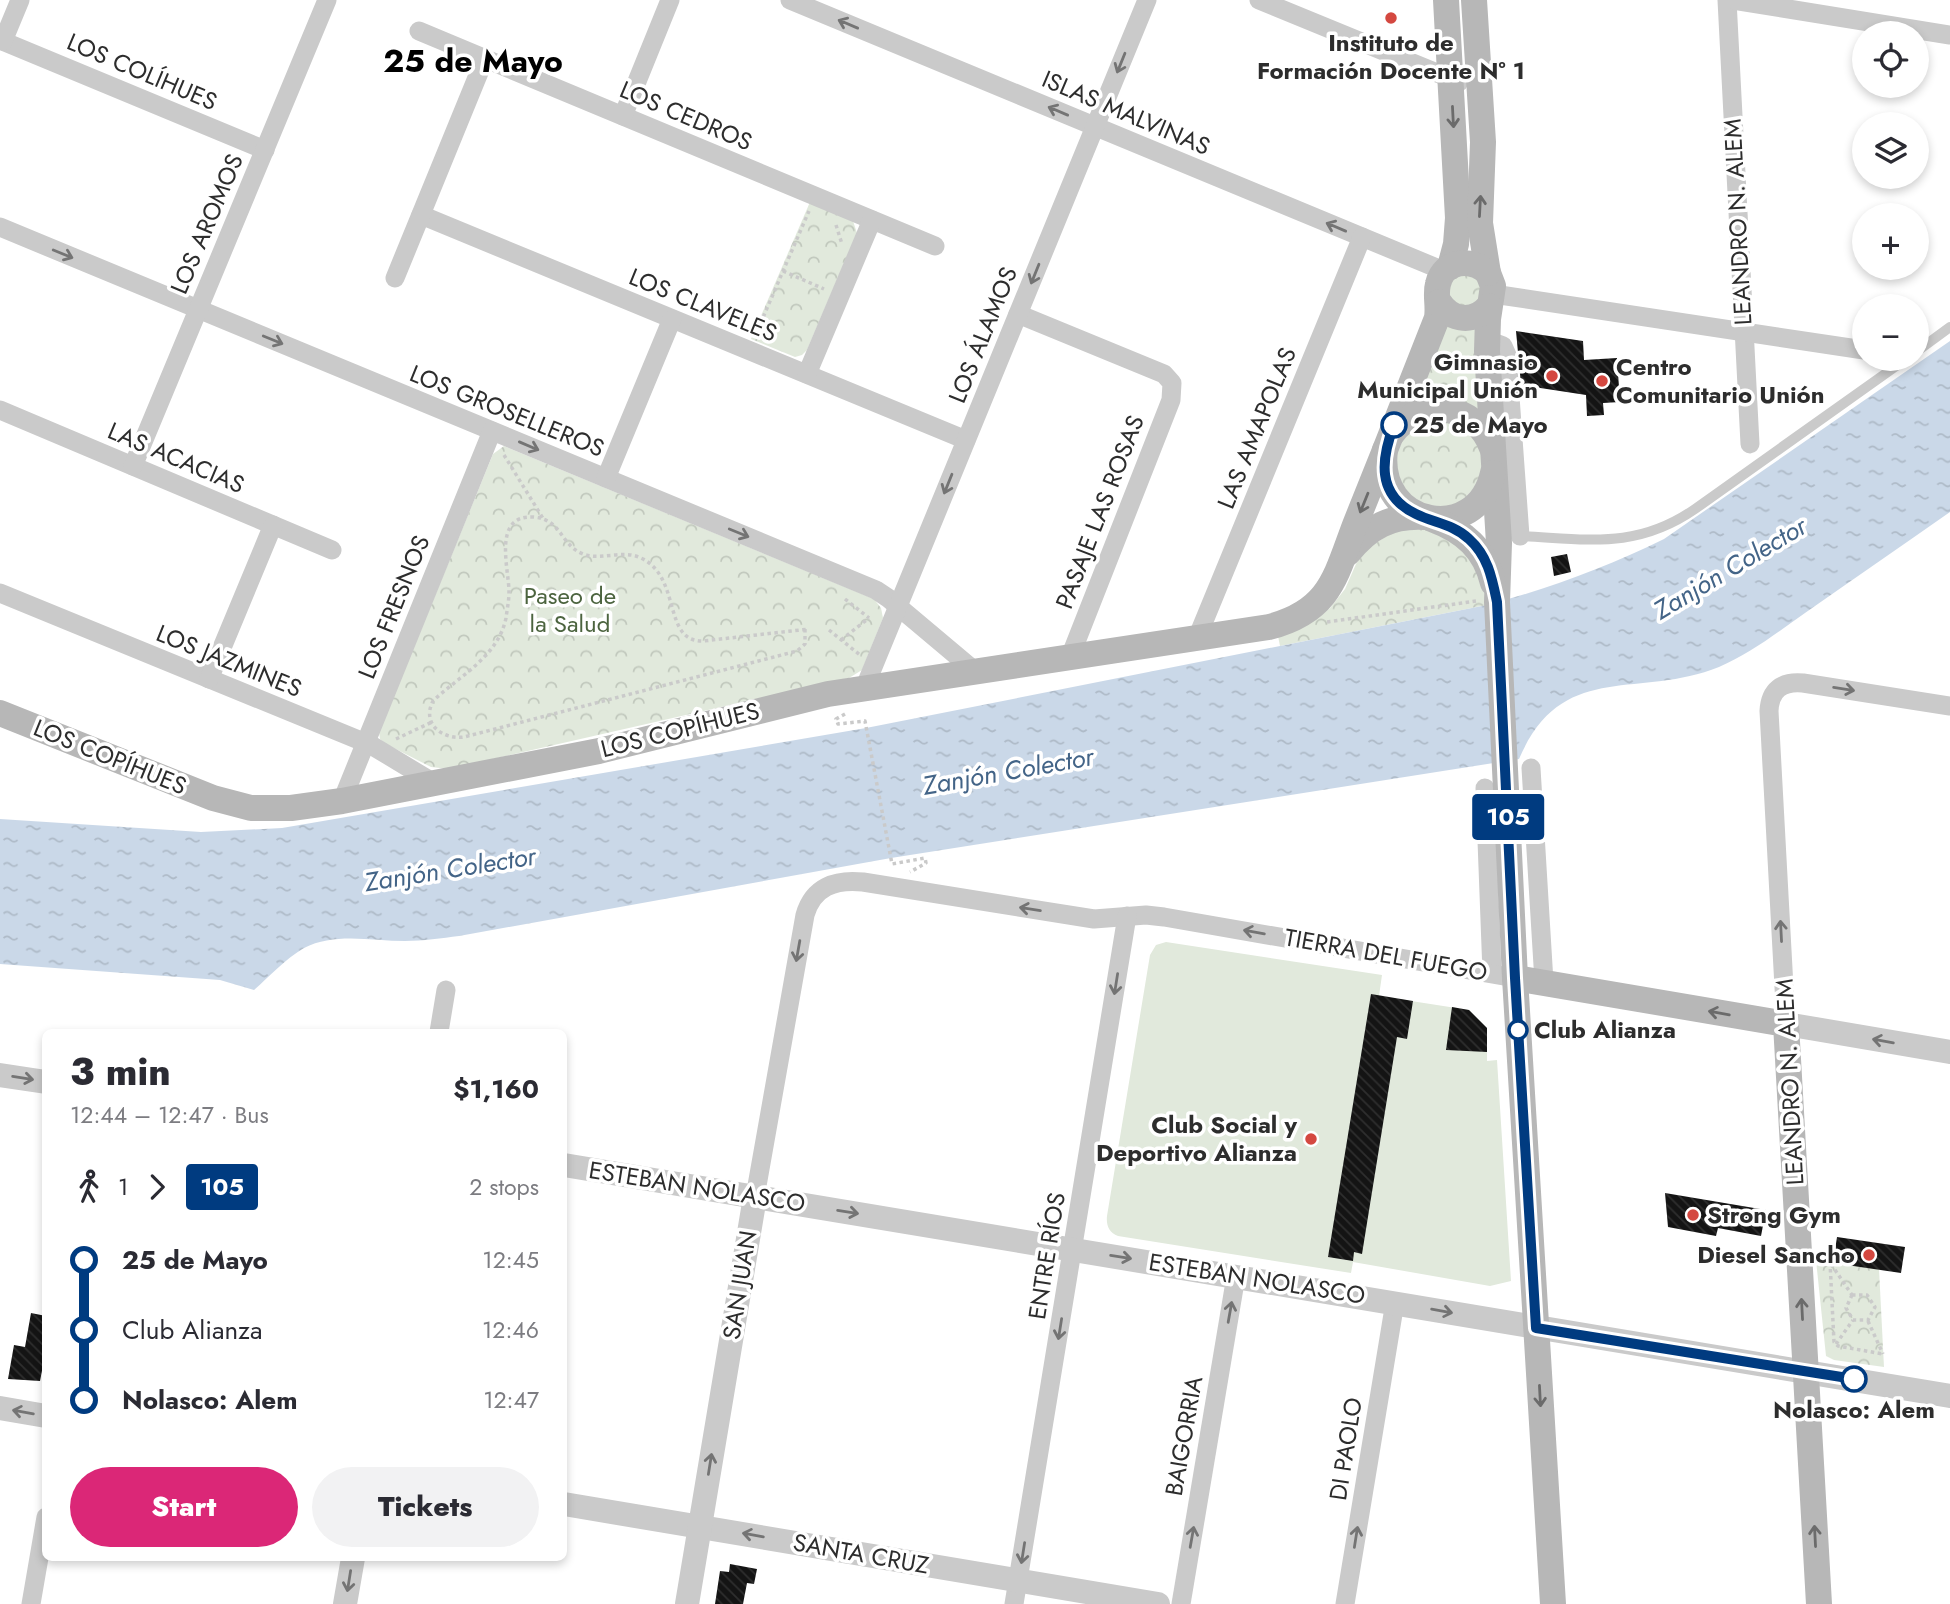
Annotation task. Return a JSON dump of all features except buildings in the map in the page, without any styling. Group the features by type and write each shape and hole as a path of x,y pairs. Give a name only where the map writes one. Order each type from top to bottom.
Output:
{"main road":[{"path":"1446,0 1458,227 1447,269 1438,283 1439,302 1448,313 1460,318 1473,318 1490,291"},
{"path":"1474,0 1483,153 1479,214 1490,291 1487,340 1499,543 1497,602"},
{"path":"1447,269 1456,264 1470,263 1490,291"},
{"name":"LOS COPÍHUES","path":"0,713 226,803 277,809 341,801 590,753 804,700 1269,627 1300,615 1315,604 1327,590 1345,557 1436,322 1439,302"},
{"path":"1428,518 1455,517 1474,506 1488,489 1494,464 1490,444 1482,430 1471,419 1448,410 1432,409 1416,414 1396,428 1386,446 1384,473 1389,488 1404,507 1428,518 1457,529 1480,550 1489,569 1497,602 1519,765 1503,976 1536,1328 1553,1604"},
{"name":"LOS COPÍHUES","path":"1345,557 1359,540 1378,525 1404,517 1428,518"},
{"name":"TIERRA DEL FUEGO","path":"1503,976 1786,1024"},
{"name":"LEANDRO N. ALEM","path":"1786,1024 1819,1604"}],"street":[{"path":"2,40 20,0"},
{"name":"LOS AROMOS","path":"133,466 327,0"},
{"path":"623,116 670,0"},
{"name":"ISLAS MALVINAS","path":"790,0 1362,237 1447,269"},
{"name":"LOS ÁLAMOS","path":"864,689 1147,0"},
{"path":"1259,0 1480,90"},
{"name":"LEANDRO N. ALEM","path":"1727,0 1750,444"},
{"path":"1733,0 1950,35"},
{"name":"LOS CEDROS","path":"419,31 935,246"},
{"name":"LOS COLÍHUES","path":"2,40 265,150"},
{"path":"395,278 485,58"},
{"name":"LOS CLAVELES","path":"421,215 966,440"},
{"path":"807,374 872,220"},
{"name":"LOS GROSELLEROS","path":"0,228 870,587 898,606 976,672"},
{"name":"LAS AMAPOLAS","path":"1197,638 1362,237"},
{"path":"1490,291 1852,348"},
{"name":"PASAJE LAS ROSAS","path":"1018,314 1158,371 1172,383 1171,401 1070,657"},
{"path":"606,478 672,319"},
{"path":"1487,340 1502,345 1506,351 1520,536"},
{"name":"LAS ACACIAS","path":"0,410 332,550"},
{"name":"LOS FRESNOS","path":"341,801 492,431"},
{"path":"209,679 273,525"},
{"name":"LOS JAZMINES","path":"0,593 365,743 387,753 434,783"},
{"name":"LEANDRO N. ALEM","path":"1786,1024 1769,711 1771,699 1777,688 1788,683 1802,683 1950,706"},
{"path":"1519,765 1544,982"},
{"path":"1485,788 1503,976"},
{"name":"TIERRA DEL FUEGO","path":"821,889 846,881 863,882 1094,919 1164,917 1503,976"},
{"name":"SAN JUAN","path":"687,1604 805,915 811,901 821,889"},
{"name":"ENTRE RÍOS","path":"1016,1592 1127,916"},
{"path":"440,1029 446,990"},
{"name":"TIERRA DEL FUEGO","path":"1786,1024 1950,1052"},
{"path":"0,1075 42,1081"},
{"name":"ESTEBAN NOLASCO","path":"567,1166 1950,1395"},
{"name":"BAIGORRIA","path":"1181,1604 1236,1276"},
{"name":"DI PAOLO","path":"1345,1604 1395,1302"},
{"path":"0,1408 42,1415"},
{"name":"SANTA CRUZ","path":"567,1505 700,1527 1016,1592 1158,1604"},
{"path":"31,1604 42,1540"},
{"path":"345,1604 352,1561"}],"lane":[{"path":"1929,342 1950,327"},
{"path":"1520,536 1610,540 1650,533 1684,517 1889,371"},
{"path":"1750,444 1752,469"}],"path":[{"path":"752,336 755,337 811,206 809,205"},
{"path":"834,217 845,254"},
{"path":"783,271 829,291"},
{"path":"498,452 501,450 544,520"},
{"path":"523,518 544,520 559,528 569,544 584,554 633,555 648,562 666,584 677,625 687,639 703,641 807,629 805,644 797,651 464,737 452,738 443,735 432,722 429,709 433,701 480,661 501,632 509,601 504,551 509,531 523,518"},
{"path":"841,640 875,613"},
{"path":"829,631 865,660"},
{"path":"388,743 432,722"},
{"path":"866,728 891,858"},
{"path":"1836,1345 1830,1262 1852,1295"},
{"path":"1852,1295 1867,1295 1875,1307 1868,1320"},
{"path":"1852,1295 1846,1308 1853,1320"},
{"path":"1853,1320 1868,1320"},
{"path":"1836,1345 1853,1320"},
{"path":"1836,1345 1884,1354 1868,1320"}],"green space":[{"path":"810,202 853,221 857,233 807,350 795,357 751,339"},
{"path":"1461,271 1483,282 1478,306 1453,308 1446,283"},
{"path":"1444,324 1476,325 1481,413 1412,406"},
{"path":"1445,418 1478,438 1485,477 1454,509 1411,502 1392,463 1408,429"},
{"name":"Paseo de la Salud","path":"504,446 874,599 881,608 883,618 862,670 849,678 449,769 431,767 386,744 380,739 379,732 493,454"},
{"path":"1425,528 1459,543 1483,581 1487,605 1280,646 1278,636 1322,615 1330,608 1345,589 1356,564 1367,549 1394,531"},
{"name":"Club Social y Deportivo Alianza","path":"1166,942 1382,975 1379,996 1469,1010 1487,1028 1487,1061 1497,1060 1511,1281 1490,1286 1353,1262 1351,1273 1112,1233 1107,1216 1150,955 1156,945"},
{"path":"1816,1260 1879,1269 1884,1367 1834,1360 1826,1356"}],"water":[{"name":"Zanjón Colector","path":"1950,341 1950,512 1764,642 1730,662 1689,676 1604,688 1580,695 1557,707 1537,728 1519,759 891,858 459,936 412,941 354,938 328,940 297,952 254,990 220,980 0,964 0,819 201,832 282,828 866,728 1487,605 1577,576 1664,539 1907,371 1929,371 1929,356"}],"bus line":[{"name":"105","path":"1394,425 1384,457 1384,473 1393,495 1404,507 1417,515 1457,529 1475,545 1484,556 1497,602 1515,978 1536,1328 1854,1379"}],"place":[{"name":"Instituto de Formación Docente N° 1","path":"1391,18"},
{"name":"Gimnasio Municipal Unión","path":"1552,376"},
{"name":"Centro Comunitario Unión","path":"1602,381"},
{"name":"25 de Mayo","path":"1394,425"},
{"name":"Club Alianza","path":"1518,1030"},
{"name":"Club Social y Deportivo Alianza","path":"1311,1139"},
{"name":"Strong Gym","path":"1693,1215"},
{"name":"Diesel Sancho","path":"1869,1255"},
{"name":"Nolasco: Alem","path":"1854,1379"}],"district":[{"name":"25 de Mayo","path":"473,61"}]}
